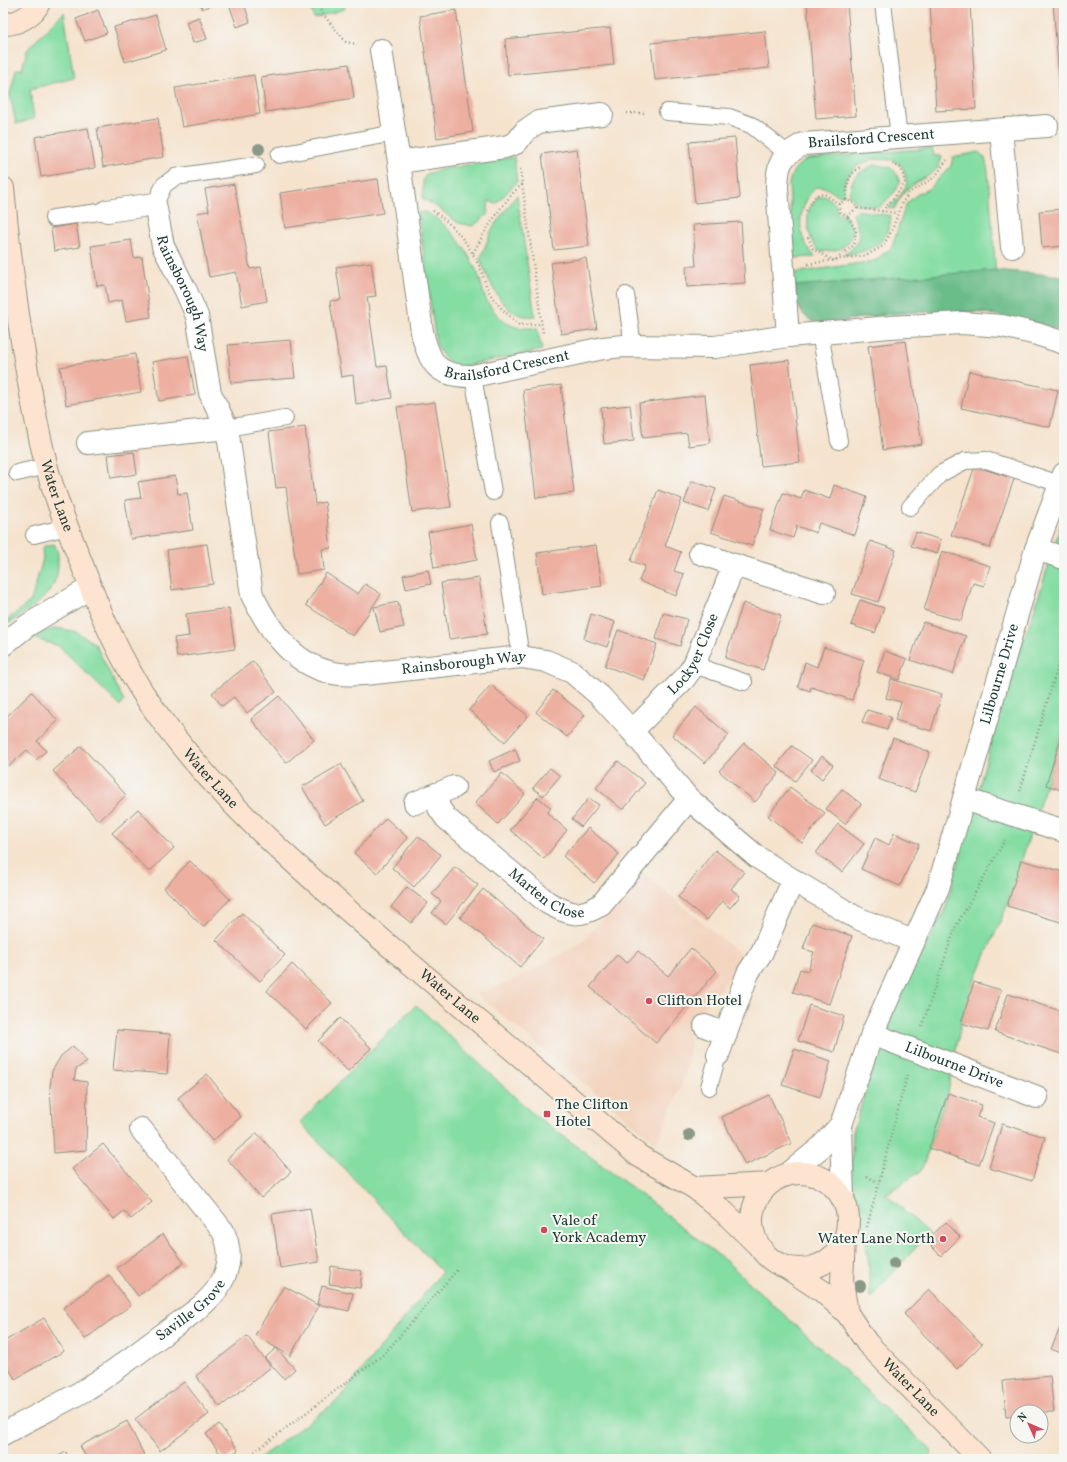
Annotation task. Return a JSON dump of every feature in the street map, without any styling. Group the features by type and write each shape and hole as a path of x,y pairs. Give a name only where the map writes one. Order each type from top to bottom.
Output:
{"street":[{"path":"5,30 28,16 39,3"},
{"name":"Brailsford Crescent","path":"381,50 399,162 422,332 427,353 436,367 454,376 473,376 603,348 715,347 788,336 925,324 962,323 1002,326 1037,334 1064,343"},
{"path":"399,162 506,147 516,143 525,131 538,122 602,114"},
{"name":"Brailsford Crescent","path":"787,153 803,144 1047,126"},
{"path":"1001,130 1012,247"},
{"path":"787,153 777,168 777,187 788,336"},
{"name":"Water Lane","path":"3,188 12,273 34,407 47,466 67,527 90,588 110,633 143,694 186,751 252,822 334,900 639,1156 695,1188 724,1212 759,1246"},
{"path":"107,211 155,204"},
{"name":"Rainsborough Way","path":"155,204 162,246 186,291 197,316 210,393 227,428 252,595 263,619 279,641 303,661 318,668 340,674 365,674 521,657 546,661 572,672 600,696 632,731 689,799 757,857 855,916 912,941"},
{"path":"88,443 227,428"},
{"name":"Lilbourne Drive","path":"843,1200 841,1125 872,1034 912,941 938,888 1036,549 1062,479"},
{"path":"1036,549 1064,558"},
{"path":"700,553 824,593"},
{"name":"Lockyer Close","path":"632,731 684,679 694,665 734,565"},
{"path":"3,645 28,626 90,588"},
{"name":"Marten Close","path":"415,803 445,791 439,808 446,818 548,903 565,912 585,914 601,905 689,799"},
{"path":"964,799 1064,831"},
{"path":"718,1056 748,974 762,952 793,880"},
{"path":"705,1026 726,1034"},
{"name":"Lilbourne Drive","path":"872,1034 1037,1097"},
{"name":"Lilbourne Drive","path":"778,1180 820,1148 841,1125"},
{"name":"Saville Grove","path":"3,1434 88,1388 192,1313 212,1296 224,1278 228,1262 229,1245 223,1231 141,1129"},
{"path":"695,1188 778,1180 800,1174 813,1175 825,1180 836,1189 843,1200 848,1220 844,1239 838,1250 829,1259 819,1265 795,1269 783,1266 774,1261 759,1246 754,1233 752,1220 754,1207 760,1195 778,1180"},
{"name":"Water Lane","path":"844,1239 842,1281 847,1313"},
{"name":"Water Lane","path":"783,1266 822,1291 847,1313 855,1327 876,1353 980,1459"}],"lane":[{"path":"884,3 899,137"},
{"path":"667,112 729,117 751,126 787,153"},
{"path":"279,155 394,133"},
{"path":"155,204 164,185 175,177 256,165"},
{"path":"53,218 107,211"},
{"path":"626,295 633,347"},
{"path":"820,334 839,442"},
{"path":"473,376 493,492"},
{"path":"227,428 285,418"},
{"path":"910,507 940,474 965,461 986,460 1062,479"},
{"path":"17,473 47,466"},
{"path":"500,523 521,657"},
{"path":"34,535 67,527"},
{"path":"694,665 744,682"},
{"path":"709,1087 718,1056"}],"path":[{"path":"317,3 321,12 346,42 381,50"},
{"path":"602,114 667,112"},
{"path":"783,267 834,261 867,255 883,246 892,230 897,213 910,192 935,177 949,156 949,134"},
{"path":"516,143 547,360"},
{"path":"882,211 905,182 901,168 890,162"},
{"path":"846,200 847,180 856,169 865,164"},
{"path":"473,253 500,208 522,184"},
{"path":"806,217 807,210 816,195 825,194 839,204 840,212 848,216 856,230 854,245 834,261"},
{"path":"839,204 846,200 854,202 857,208"},
{"path":"405,207 428,208 449,222 473,253 492,297 519,325 541,324"},
{"path":"848,216 857,208 897,213"},
{"path":"805,231 813,249 834,261"},
{"path":"866,1233 914,1050 955,928 1004,842 1064,646"},
{"path":"245,1459 384,1354 457,1270"}],"shaded area":[{"path":"643,873 746,959 694,1018 689,1031 691,1047 684,1078 657,1144 475,993 511,982 581,943"}],"green space":[{"path":"308,3 343,3 345,9 314,18"},
{"path":"64,12 74,78 30,89 34,119 16,124 10,94 16,69 22,69 27,50"},
{"path":"932,148 934,156 942,156 938,167 934,172 907,190 900,198 894,209 888,208 899,198 907,184 903,167 893,160 873,159 857,166 845,179 844,195 840,196 824,187 816,187 807,199 804,206 801,222 803,237 815,257 794,258 789,185 791,176 800,164 808,159"},
{"path":"979,152 985,158 988,171 999,315 954,311 910,313 820,324 805,316 800,310 796,297 794,273 875,261 892,247 906,204 916,195 930,188 951,166 953,157"},
{"path":"514,157 517,182 496,204 489,201 487,215 473,226 458,223 437,207 423,199 423,180 426,174 439,170"},
{"path":"874,165 891,168 896,174 900,183 894,193 880,207 857,205 854,199 849,196 853,180 859,173"},
{"path":"517,195 535,316 524,316 514,312 506,306 493,288 480,259 493,227"},
{"path":"826,196 836,205 837,213 847,217 853,231 845,246 831,251 819,251 813,242 809,231 808,213 818,197"},
{"path":"857,210 891,216 889,226 882,240 876,245 861,252 844,255 857,242 858,227 853,214"},
{"path":"425,212 434,217 450,230 463,246 478,274 485,297 493,310 500,318 513,326 522,328 537,328 542,350 459,367 442,354 436,343 418,213"},
{"path":"996,270 1064,276 1064,331 981,312 897,312 820,324 808,318 800,310 795,286"},
{"path":"1064,514 1064,728 1007,906 974,982 961,1023 948,1093 921,1171 886,1194 929,1233 870,1298 868,1256 861,1217 851,1183 853,1132 872,1070 901,993 946,907 1003,699 1036,605"},
{"path":"54,544 57,551 58,565 54,584 42,599 10,623 7,620 31,601 43,559 42,547"},
{"path":"57,628 77,632 95,644 124,701 120,706 59,646 32,638"},
{"name":"Vale of York Academy","path":"416,1005 531,1112 727,1262 932,1451 928,1459 258,1459 337,1401 442,1272 300,1122"}],"building":[{"path":"200,3 217,3 202,9"},
{"path":"244,3 250,22 237,27 229,4"},
{"path":"807,3 847,3 856,116 816,119"},
{"path":"930,3 970,3 976,109 936,111"},
{"path":"1053,3 1064,3 1064,102 1061,102"},
{"path":"98,10 107,33 85,41 76,19"},
{"path":"456,10 473,132 437,138 420,16"},
{"path":"156,15 166,50 125,62 114,27"},
{"path":"199,17 207,39 193,43 186,22"},
{"path":"610,28 614,65 508,75 505,39"},
{"path":"765,31 769,68 655,80 651,43"},
{"path":"349,64 354,98 266,112 261,77"},
{"path":"254,75 260,114 182,127 175,88"},
{"path":"158,118 164,157 103,167 97,128"},
{"path":"88,128 95,168 41,177 35,137"},
{"path":"735,138 740,198 695,203 689,142"},
{"path":"577,149 589,246 554,250 542,154"},
{"path":"378,179 383,213 285,228 280,193"},
{"path":"234,184 250,269 261,267 267,301 242,306 236,272 209,277 197,213 209,211 205,189"},
{"path":"1064,209 1064,246 1042,248 1039,211"},
{"path":"741,222 745,283 687,287 686,266 696,266 693,225"},
{"path":"76,224 80,247 54,251 51,228"},
{"path":"131,240 134,258 142,257 151,317 126,321 122,300 108,303 105,285 97,286 91,246"},
{"path":"586,258 597,329 561,334 551,263"},
{"path":"371,262 376,296 367,297 377,367 387,366 392,398 356,404 353,375 341,377 330,301 341,300 336,267"},
{"path":"291,340 295,378 231,383 228,345"},
{"path":"906,341 922,444 883,450 868,346"},
{"path":"135,354 141,392 66,405 60,367"},
{"path":"188,356 195,395 159,401 152,362"},
{"path":"789,360 800,462 761,466 750,365"},
{"path":"969,371 1058,390 1050,427 961,408"},
{"path":"561,385 574,493 536,498 523,390"},
{"path":"705,395 710,443 689,446 687,433 643,438 639,403"},
{"path":"435,402 451,507 412,512 397,407"},
{"path":"630,405 634,441 604,444 601,408"},
{"path":"305,427 315,504 325,502 331,548 322,549 324,570 297,574 286,487 276,488 269,432"},
{"path":"134,452 137,474 111,478 108,455"},
{"path":"975,466 1014,479 990,548 951,535"},
{"path":"175,476 178,494 187,493 193,530 131,539 125,500 141,498 138,482"},
{"path":"692,481 716,489 708,511 684,503"},
{"path":"834,485 867,497 855,535 819,523 816,533 797,526 793,538 770,530 783,493 801,499 804,490 830,499"},
{"path":"658,490 682,499 665,546 681,552 674,571 684,574 676,596 639,581 645,566 631,561"},
{"path":"724,496 764,509 752,546 711,532"},
{"path":"471,524 477,560 434,568 428,532"},
{"path":"916,532 941,540 937,554 911,546"},
{"path":"870,541 896,550 878,602 852,594"},
{"path":"207,544 213,584 172,590 167,550"},
{"path":"596,545 602,586 542,594 537,553"},
{"path":"942,551 990,566 984,586 973,583 961,621 924,610"},
{"path":"428,570 431,584 406,589 403,575"},
{"path":"326,573 358,594 365,584 381,594 353,636 306,605"},
{"path":"479,578 487,634 449,639 441,583"},
{"path":"860,600 884,608 875,633 851,625"},
{"path":"398,602 404,627 380,632 374,607"},
{"path":"743,603 781,615 763,670 725,658"},
{"path":"229,608 235,649 177,657 174,638 189,636 186,614"},
{"path":"663,613 687,619 680,646 656,639"},
{"path":"591,614 615,622 607,647 584,639"},
{"path":"923,622 966,636 953,674 910,660"},
{"path":"618,630 657,644 644,680 605,666"},
{"path":"824,647 864,660 852,700 811,687 810,691 798,687 805,662 817,667"},
{"path":"885,651 907,659 899,680 877,672"},
{"path":"253,661 276,692 247,713 234,697 222,706 212,693"},
{"path":"891,679 942,694 931,731 895,720 901,702 886,698"},
{"path":"491,685 528,716 505,742 469,710"},
{"path":"553,690 585,715 567,737 536,712"},
{"path":"32,692 58,721 37,741 46,751 36,760 27,750 9,766 3,759 3,720"},
{"path":"279,696 314,740 286,763 251,719"},
{"path":"696,707 729,735 705,763 672,735"},
{"path":"867,710 891,717 887,730 862,722"},
{"path":"1064,729 1064,791 1046,785"},
{"path":"893,738 930,752 915,792 878,779"},
{"path":"744,743 779,773 755,802 719,771"},
{"path":"81,746 126,795 99,821 53,771"},
{"path":"792,746 812,760 795,781 776,766"},
{"path":"515,749 520,761 494,772 489,761"},
{"path":"822,756 833,765 822,779 811,770"},
{"path":"618,761 645,783 623,810 596,788"},
{"path":"341,764 363,801 325,824 302,787"},
{"path":"550,768 560,776 543,796 533,788"},
{"path":"502,773 525,794 498,824 475,803"},
{"path":"790,787 825,813 802,843 768,816"},
{"path":"842,789 861,804 845,824 826,809"},
{"path":"538,797 551,808 547,813 567,830 544,859 510,830"},
{"path":"589,798 599,805 581,827 572,819"},
{"path":"138,809 174,848 149,872 112,833"},
{"path":"386,818 408,838 377,873 354,853"},
{"path":"838,824 864,844 842,872 816,853"},
{"path":"588,828 619,854 594,883 563,856"},
{"path":"894,833 919,844 900,886 861,869 875,838 889,845"},
{"path":"418,836 441,855 414,887 392,868"},
{"path":"715,850 744,872 731,889 740,896 730,908 722,901 707,920 678,897"},
{"path":"1021,860 1064,872 1064,923 1007,906"},
{"path":"190,861 230,899 203,927 164,888"},
{"path":"455,867 478,885 446,924 432,913 441,901 432,894"},
{"path":"407,887 428,903 411,923 391,907"},
{"path":"483,889 543,939 520,967 460,917"},
{"path":"242,913 285,955 260,981 216,940"},
{"path":"812,923 852,936 829,1004 793,992 800,969 808,971 814,952 803,949"},
{"name":"Clifton Hotel","path":"691,948 717,971 656,1043 590,987 617,955 627,963 638,951 668,976"},
{"path":"292,964 332,1003 306,1029 267,991"},
{"path":"974,982 1001,990 988,1031 961,1023"},
{"path":"1008,994 1064,1012 1064,1055 995,1032"},
{"path":"809,1005 844,1016 834,1052 798,1041"},
{"path":"340,1018 371,1048 348,1071 318,1041"},
{"path":"117,1030 170,1034 167,1074 113,1070"},
{"path":"73,1046 87,1062 76,1069 74,1080 87,1082 86,1150 54,1153 50,1087 52,1071 61,1056"},
{"path":"794,1049 831,1061 820,1097 782,1085"},
{"path":"207,1074 241,1117 212,1141 178,1098"},
{"path":"948,1093 982,1105 977,1117 994,1123 979,1165 929,1148"},
{"path":"769,1095 792,1143 745,1165 722,1117"},
{"path":"1002,1124 1045,1137 1032,1181 989,1168"},
{"path":"257,1133 291,1172 261,1198 227,1159"},
{"path":"103,1144 152,1202 131,1219 124,1211 114,1219 72,1169"},
{"path":"310,1208 319,1262 280,1268 272,1214"},
{"name":"Water Lane North","path":"946,1222 960,1237 941,1256 926,1241"},
{"path":"163,1234 184,1263 138,1296 117,1268"},
{"path":"331,1266 362,1271 360,1288 329,1284"},
{"path":"109,1275 131,1305 85,1339 63,1308"},
{"path":"284,1286 319,1306 290,1356 255,1335"},
{"path":"322,1286 353,1293 349,1311 317,1304"},
{"path":"929,1289 982,1344 957,1369 904,1314"},
{"path":"44,1318 64,1351 15,1379 3,1358 3,1342"},
{"path":"1064,1319 1064,1354 1051,1349"},
{"path":"247,1336 271,1367 220,1407 196,1376"},
{"path":"276,1348 295,1369 284,1379 265,1358"},
{"path":"1050,1376 1054,1412 1049,1412 1049,1404 1009,1404 1009,1417 1006,1417 1003,1381"},
{"path":"184,1382 209,1414 160,1451 135,1419"},
{"path":"127,1421 144,1455 136,1459 87,1459 80,1446"},
{"path":"219,1424 238,1450 226,1459 224,1459 206,1434"},
{"path":"66,1452 69,1459 52,1459"}],"place":[{"name":"Clifton Hotel","path":"649,1001"},
{"name":"The Clifton Hotel","path":"547,1114"},
{"name":"Vale of York Academy","path":"544,1230"},
{"name":"Water Lane North","path":"943,1239"}]}
